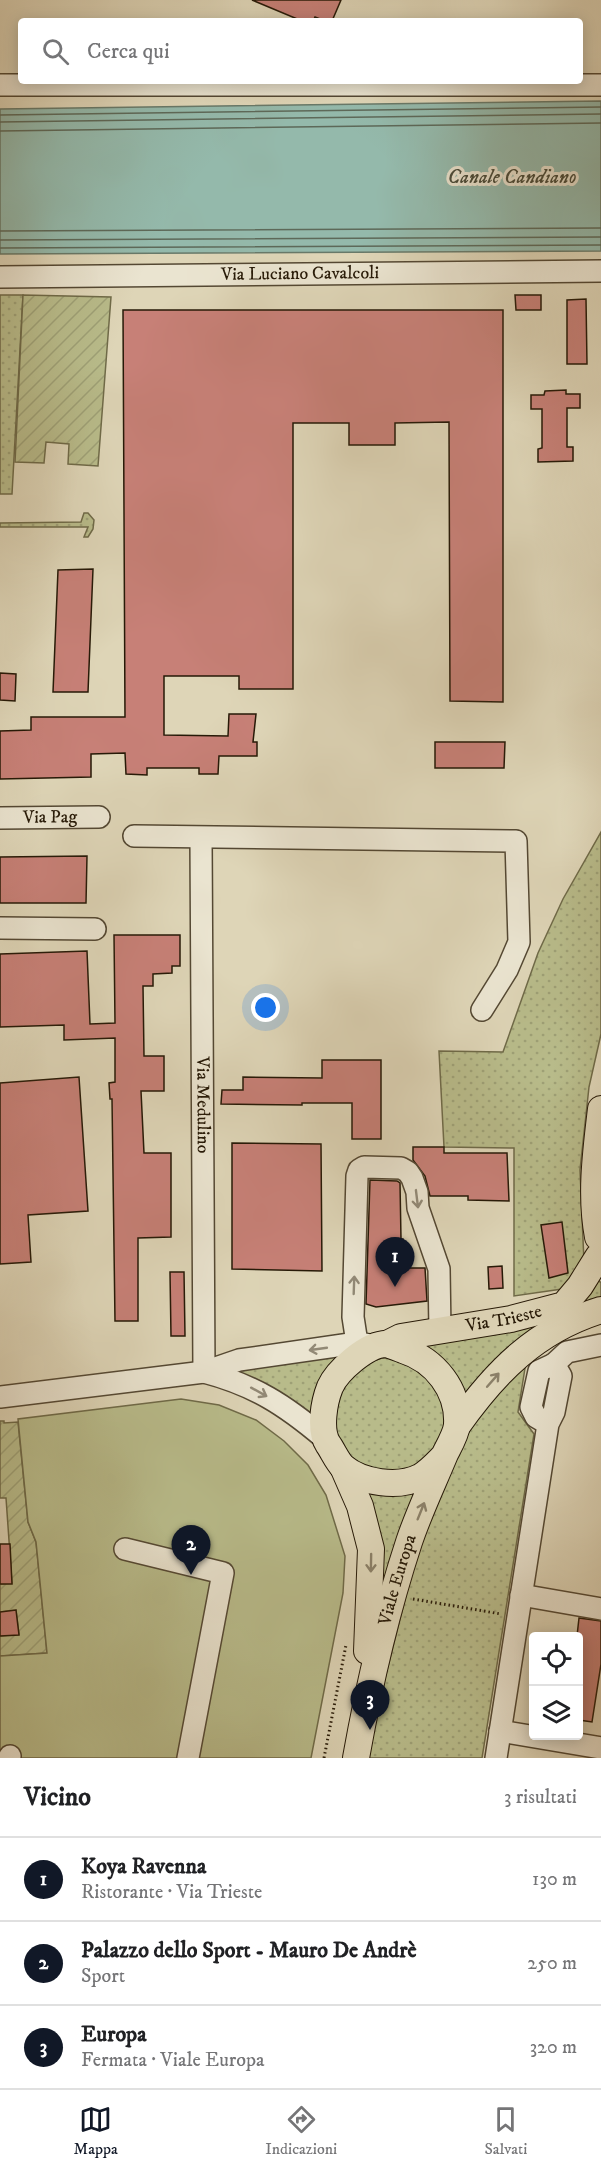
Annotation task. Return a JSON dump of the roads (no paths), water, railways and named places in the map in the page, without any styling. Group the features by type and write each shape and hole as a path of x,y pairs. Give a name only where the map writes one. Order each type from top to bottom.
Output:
{"main road":[{"path":"599,1248 594,1217 596,1152 601,1109"},
{"name":"Via Trieste","path":"373,1344 401,1337 511,1319 564,1305 580,1286 599,1248"},
{"name":"Via Trieste","path":"457,1426 477,1397 502,1369 529,1346 553,1331 601,1310"},
{"path":"373,1344 411,1352 433,1366 448,1384 454,1401 457,1426 444,1456 420,1477 395,1484 371,1482 343,1467 324,1438 325,1405 331,1385 360,1354 373,1344"},
{"name":"Viale Europa","path":"356,1758 365,1708 393,1597 412,1534 444,1456"},
{"name":"Viale Europa","path":"343,1467 360,1506 371,1549 365,1708"}],"street":[{"path":"0,85 601,85"},
{"name":"Via Luciano Cavalcoli","path":"0,277 601,271"},
{"name":"Via Pag","path":"0,818 99,817"},
{"path":"134,836 516,841 519,942 507,970 482,1010"},
{"name":"Via Medulino","path":"201,838 204,1372"},
{"path":"0,928 95,929"},
{"path":"373,1344 353,1317 357,1176 359,1170 364,1167 401,1168 412,1178 417,1192 418,1208 439,1269 440,1331"},
{"name":"Via Trieste","path":"0,1397 204,1372 238,1360 373,1344"},
{"path":"496,1758 548,1424 554,1412 561,1376 554,1364 567,1352 593,1346"},
{"name":"Via Trieste","path":"204,1372 251,1388 289,1409 324,1438"},
{"path":"125,1549 224,1573 188,1758"},
{"path":"521,1595 601,1609"},
{"path":"500,1731 600,1741"}],"water":[{"name":"Canale Candiano","path":"601,101 601,251 0,254 0,109"}],"place":[{"name":"Koya Ravenna","path":"395,1287"},
{"name":"Palazzo dello Sport - Mauro De Andrè","path":"191,1575"},
{"name":"Europa","path":"370,1730"}]}
